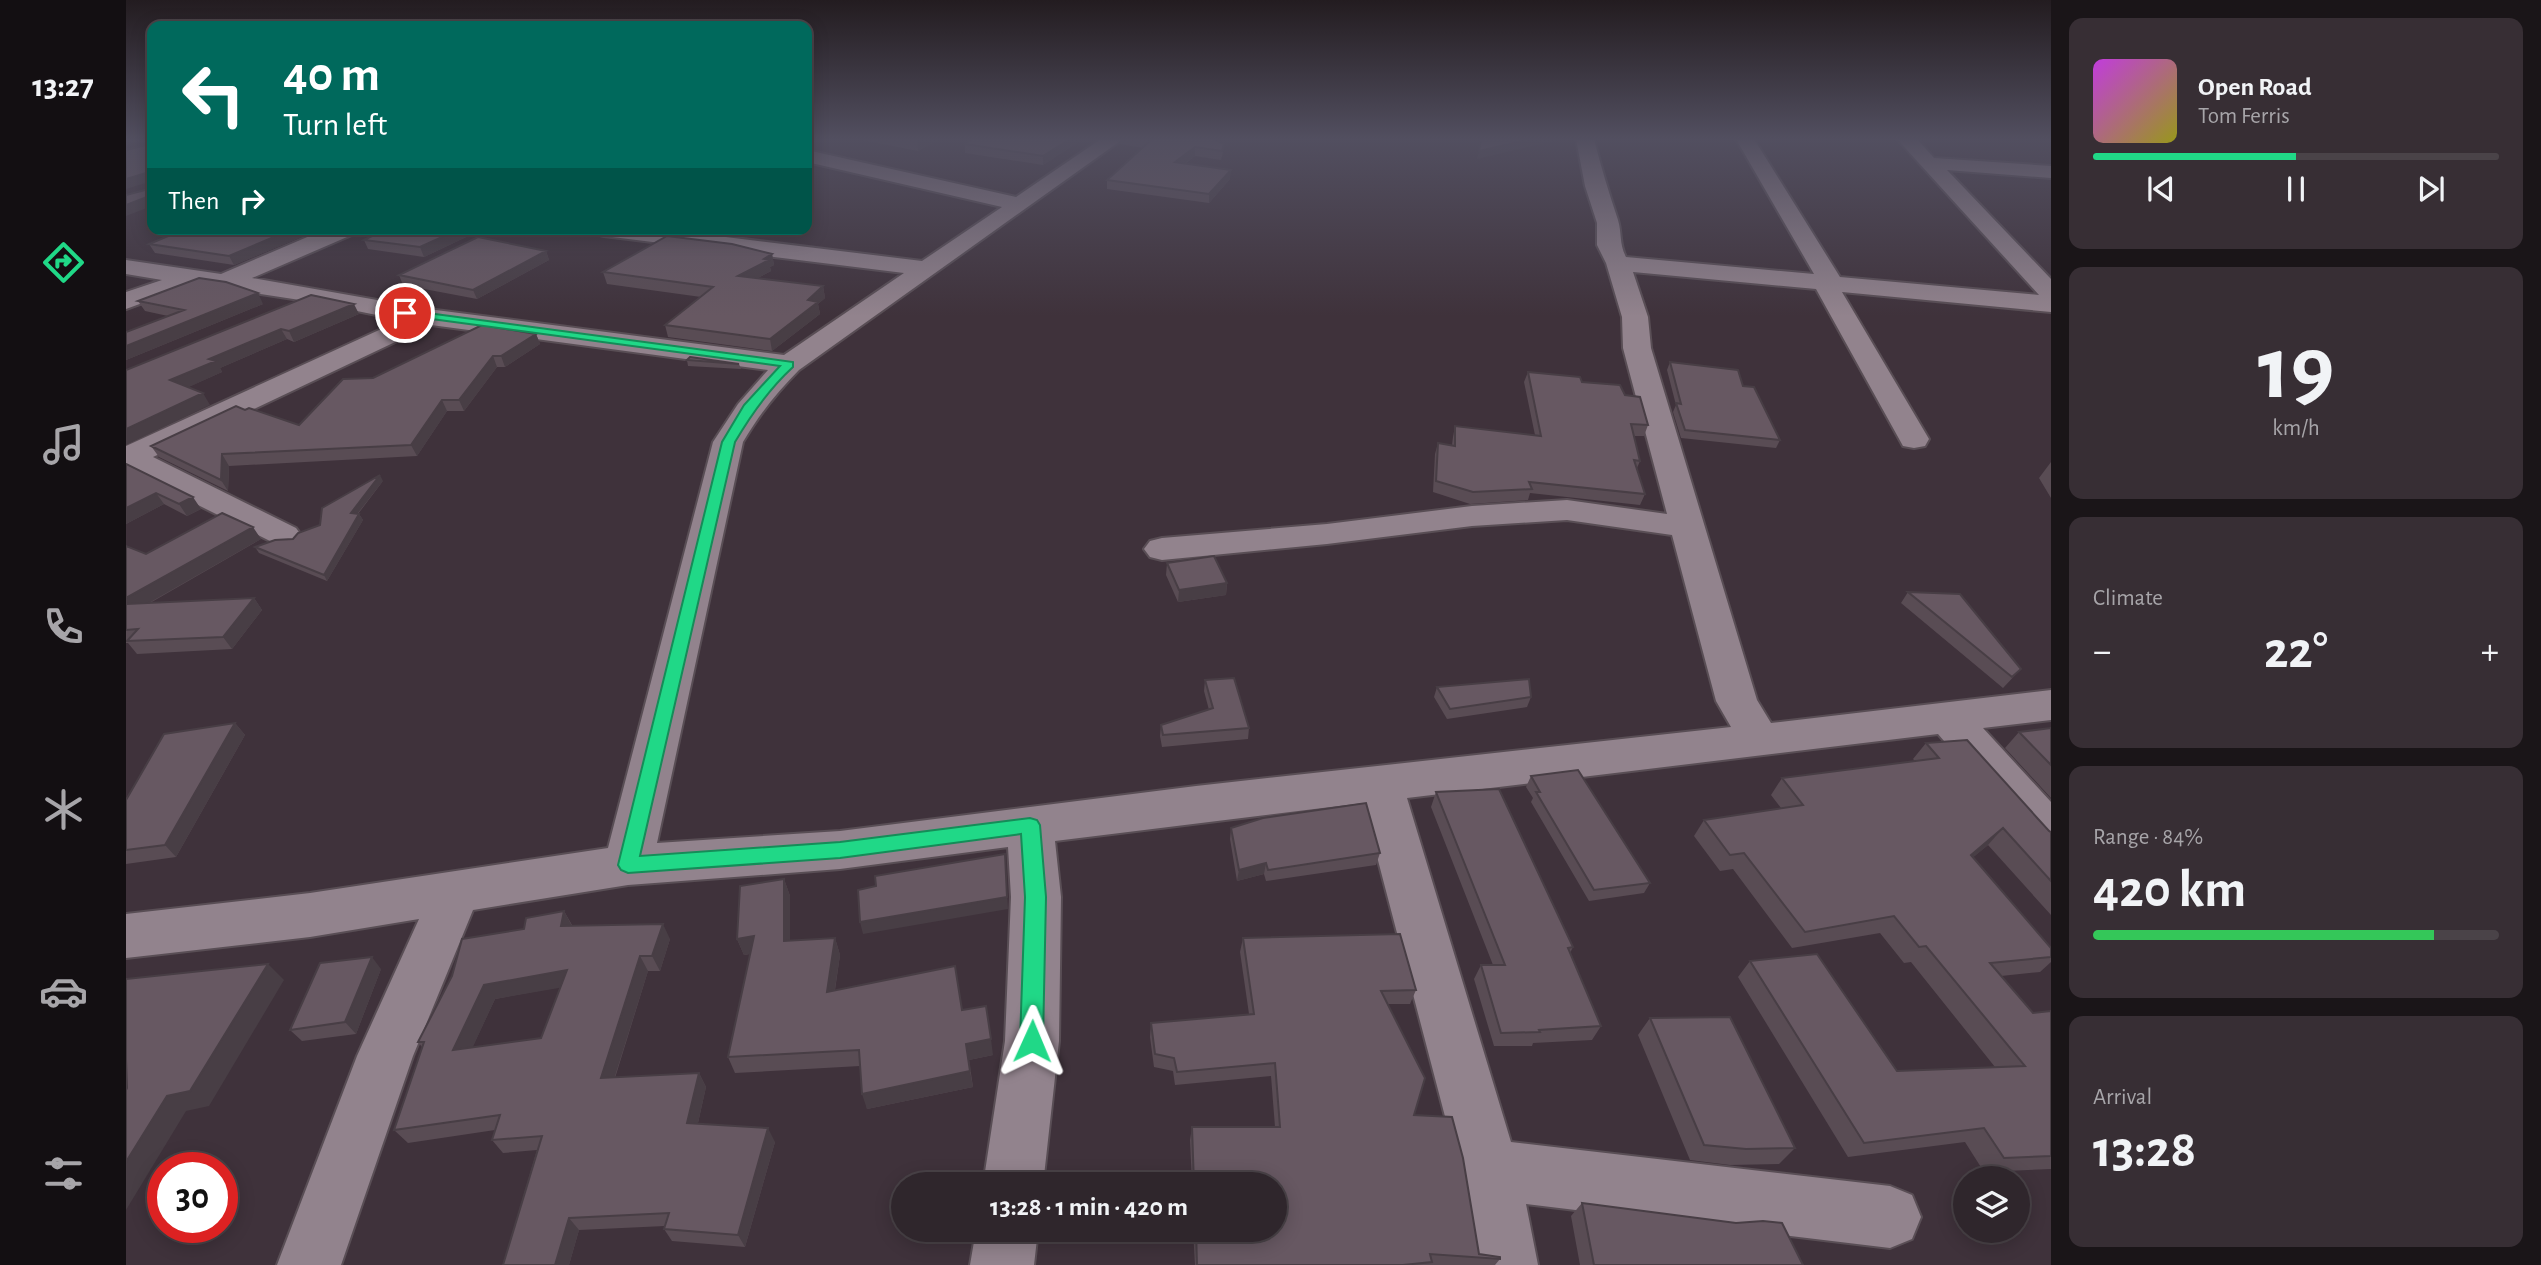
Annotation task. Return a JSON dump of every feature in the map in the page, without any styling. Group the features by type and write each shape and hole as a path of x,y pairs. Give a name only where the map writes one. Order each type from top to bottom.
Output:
{"street":[{"path":"991,198 1017,204"},
{"path":"628,865 728,442 749,407 789,364 1026,198"},
{"path":"1599,198 1608,223 1608,245 1618,263 1635,317 1637,348 1737,701 1760,740"},
{"path":"1779,198 1914,439"},
{"path":"1961,198 2051,293"},
{"path":"221,283 332,235"},
{"path":"652,235 926,269"},
{"path":"1618,263 2051,304"},
{"path":"126,267 313,295 428,317 789,364"},
{"path":"126,301 188,278"},
{"path":"275,312 313,295"},
{"path":"127,457 428,317"},
{"path":"127,457 284,535"},
{"path":"1162,549 1327,534 1472,516 1567,510 1688,527"},
{"path":"126,936 310,915 628,865 840,850 1030,825 2051,705"},
{"path":"1948,718 2051,833"},
{"path":"1380,784 1489,1170 1506,1265"},
{"path":"1015,1172 1032,1041 1035,897 1030,825"},
{"path":"309,1265 385,1056 456,891"},
{"path":"1489,1170 1890,1217"},
{"path":"1002,1265 1005,1242"}],"building":[{"path":"126,198 144,198 126,205"},
{"path":"171,235 279,235 229,256 149,244"},
{"path":"374,235 447,235 420,247 364,240"},
{"path":"667,236 732,244 772,254 764,259 769,260 738,276 823,286 808,300 818,302 770,339 665,325 713,287 603,272"},
{"path":"478,237 546,251 473,290 399,275"},
{"path":"199,278 226,282 258,293 126,346 126,332 184,310 138,301"},
{"path":"311,295 354,304 289,331 281,329 209,359 216,361 170,380 203,393 126,429 126,370"},
{"path":"482,325 536,334 501,356 493,356 459,400 442,400 411,445 222,454 221,480 151,446 236,406 299,425 343,379 373,378"},
{"path":"690,357 739,364 687,360"},
{"path":"1670,362 1738,370 1743,386 1754,387 1780,440 1685,430 1676,403 1681,404"},
{"path":"1528,372 1580,377 1582,382 1620,385 1625,395 1640,397 1648,425 1631,424 1640,461 1634,460 1645,494 1529,482 1532,489 1473,492 1436,481 1438,443 1455,446 1455,426 1541,436"},
{"path":"126,464 193,497 179,504 156,493 126,508"},
{"path":"380,475 351,513 359,514 324,575 255,547 275,540 293,539 298,533 320,525 322,508"},
{"path":"222,513 253,527 126,598 126,546 146,554"},
{"path":"1214,556 1227,583 1179,590 1167,563"},
{"path":"1908,592 1960,594 2021,669 2012,677"},
{"path":"254,598 223,637 127,641 138,629 126,630 126,604"},
{"path":"1234,678 1249,728 1163,735 1161,725 1213,708 1205,680"},
{"path":"1529,679 1531,697 1450,709 1437,687"},
{"path":"235,723 165,845 126,850 126,800 164,734"},
{"path":"2051,728 2051,765 2019,732"},
{"path":"1967,740 2051,832 2051,881 2003,828 1971,855 2051,948 2051,957 1990,963 2033,1013 2051,1011 2051,1156 2004,1158 1984,1128 1864,1143 1750,961 1817,954 1897,1071 2025,1066 1926,946 1919,947 1894,916 1805,932 1744,853 1730,855 1704,820 1803,805 1782,778 1939,758 1926,743"},
{"path":"1578,770 1650,883 1594,890 1536,792 1540,792 1531,776"},
{"path":"1499,789 1573,947 1568,948 1601,1026 1501,1033 1481,965 1505,965 1436,792"},
{"path":"1366,803 1380,853 1268,870 1266,863 1239,870 1231,828 1263,818"},
{"path":"1005,854 1007,897 860,922 858,890 876,886 875,876"},
{"path":"784,879 784,941 835,938 827,992 955,966 962,1010 986,1006 991,1039 966,1044 970,1071 862,1094 859,1050 728,1057 754,936 737,939 740,886"},
{"path":"564,911 561,926 663,924 652,956 640,956 601,1078 699,1073 687,1123 768,1128 738,1235 664,1229 669,1213 569,1218 555,1265 503,1265 542,1136 492,1140 500,1115 394,1130 424,1042 418,1042 452,976 462,939 524,929 526,918","holes":["567,970 541,1038 453,1050 484,985"]},
{"path":"1400,934 1416,990 1381,991 1425,1078 1414,1115 1452,1117 1463,1158 1479,1254 1500,1259 1430,1254 1432,1262 1403,1265 1197,1265 1196,1242 1287,1242 1287,1172 1194,1172 1192,1127 1280,1127 1275,1063 1177,1072 1174,1058 1155,1054 1151,1023 1254,1014 1243,938"},
{"path":"372,957 345,1022 290,1030 320,963"},
{"path":"268,964 190,1091 167,1096 126,1162 126,979"},
{"path":"1730,1017 1795,1148 1746,1149 1704,1145 1650,1018"},
{"path":"1582,1203 1736,1223 1782,1223 1803,1265 1594,1265"}],"route":[{"path":"405,313 789,364 749,407 728,442 628,865 840,850 1030,825 1035,897 1032,1041"}]}
